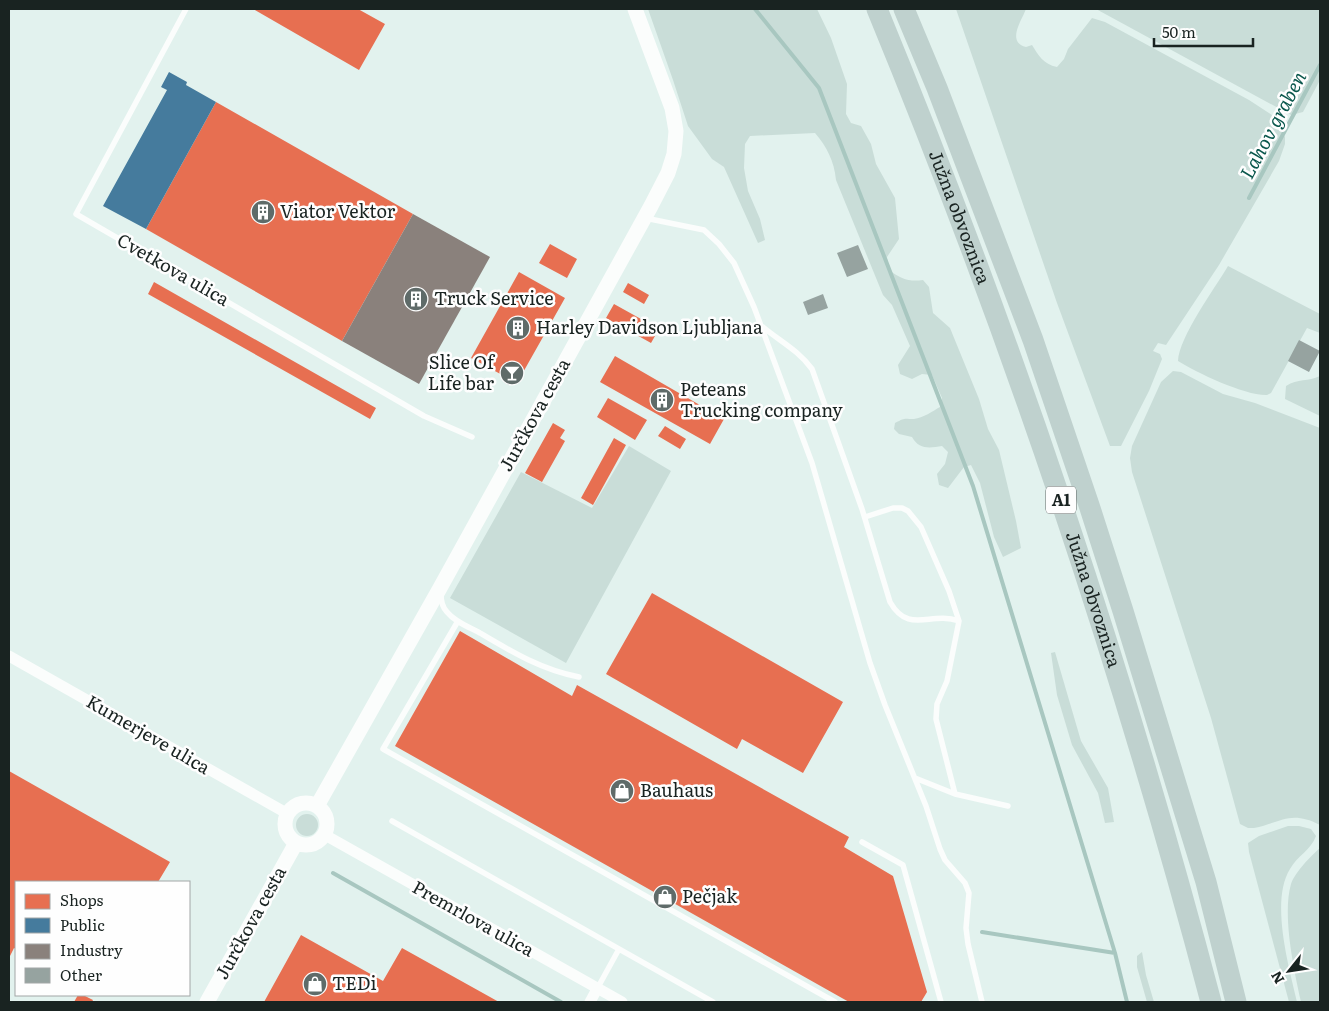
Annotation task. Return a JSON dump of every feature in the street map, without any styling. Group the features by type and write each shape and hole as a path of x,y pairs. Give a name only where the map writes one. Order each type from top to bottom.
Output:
{"highway":[{"name":"Južna obvoznica","path":"877,9 915,102 1006,341 1062,505 1100,618 1176,870 1211,1002"},
{"name":"Južna obvoznica","path":"904,9 937,88 1033,340 1086,496 1206,882 1236,1002"}],"street":[{"name":"Jurčkova cesta","path":"317,806 440,588 645,218 668,173 674,154 676,131 672,108 635,9"},
{"name":"Kumerjeve ulica","path":"9,656 288,814"},
{"path":"301,804 317,806 327,819 325,835 321,840 312,845 306,846 296,843 286,830 285,824 288,814 291,809 301,804"},
{"name":"Premrlova ulica","path":"325,835 622,1002"},
{"name":"Jurčkova cesta","path":"207,1002 296,843"},
{"path":"590,1002 597,989"}],"lane":[{"name":"Cvetkova ulica","path":"186,9 76,214 424,416 472,437"},
{"path":"645,218 704,230 714,239 734,263 762,326 812,463 870,663 885,705 915,778 945,860 965,883 968,893 966,928 968,944 982,1002"},
{"path":"762,326 804,358 812,369 865,518 894,610 906,619 938,618 959,620"},
{"path":"865,518 893,508 902,508 908,511 921,527 959,620 947,681 938,704 936,719 955,794"},
{"path":"440,588 444,608 458,621 544,668 579,677"},
{"path":"458,621 383,749 828,1001 835,1002"},
{"path":"915,778 955,794 1008,806"},
{"path":"392,821 713,1002"},
{"path":"862,842 903,864 941,1002"},
{"path":"597,989 619,949"},
{"path":"828,1001 832,993"}],"shaded area":[{"path":"648,9 817,9 831,38 847,84 846,114 851,123 861,126 871,144 876,164 895,198 899,239 887,257 889,270 905,279 913,281 923,280 929,287 933,313 950,328 979,399 988,429 999,450 1021,548 1003,557 994,537 980,483 971,465 964,467 948,488 939,485 937,474 945,464 948,452 942,446 921,446 912,437 899,434 894,429 895,423 899,421 921,417 940,407 942,398 932,375 922,374 912,379 900,374 898,365 910,346 892,305 883,295 836,180 832,160 823,144 815,133 750,136 745,144 744,168 748,191 760,219 765,240 758,243 724,167 712,159 688,126"},
{"path":"956,9 1026,9 1017,30 1017,41 1026,47 1032,45 1045,62 1057,67 1064,59 1068,49 1092,18 1105,22 1249,100 1275,117 1285,137 1285,144 1279,161 1219,265 1166,345 1158,343 1153,351 1160,354 1162,359 1149,391 1121,446 1110,446 1057,303"},
{"path":"1096,9 1320,9 1320,80 1303,112 1291,115"},
{"path":"1228,266 1320,314 1320,333 1307,328 1271,393 1267,395 1235,388 1197,372 1178,361 1184,339"},
{"path":"1173,371 1181,372 1223,394 1255,403 1320,428 1320,825 1301,818 1287,819 1254,828 1248,828 1240,824 1211,718 1132,472 1130,458 1132,446 1161,382"},
{"path":"1320,376 1320,416 1285,399 1286,386"},
{"path":"629,446 671,471 566,663 450,598 521,472 592,508"},
{"path":"1055,652 1081,741 1108,788 1114,822 1105,823 1098,793 1072,745 1057,695 1051,653"},
{"path":"307,814 317,821 318,825 311,835 307,836 297,829 296,825 303,815"},
{"path":"1288,826 1311,829 1316,836 1311,845 1290,869 1284,882 1282,898 1283,934 1297,1002 1289,1002 1248,843 1259,836"},
{"path":"1320,848 1320,1002 1301,1002 1288,927 1289,897 1291,884 1296,874"},
{"path":"1142,952 1154,1002 1147,1002 1137,967 1137,956"}],"building: Shops":[{"path":"253,9 358,9 385,24 359,70"},
{"path":"216,102 413,214 342,341 146,229"},
{"path":"550,244 577,259 567,278 539,263"},
{"name":"Harley Davidson Ljubljana","path":"519,272 565,298 517,383 471,358"},
{"path":"154,282 376,408 370,419 148,294"},
{"path":"628,283 649,295 644,304 623,292"},
{"path":"614,304 659,329 651,343 606,318"},
{"name":"Peteans Trucking company","path":"615,356 724,419 710,444 600,382"},
{"path":"608,398 647,420 635,440 597,417"},
{"path":"553,423 565,430 560,438 565,441 542,482 525,473"},
{"path":"665,426 686,439 680,449 658,436"},
{"path":"614,438 626,445 593,505 581,498"},
{"path":"652,593 843,702 803,773 742,739 737,749 606,674"},
{"name":"Bauhaus","path":"460,631 572,696 577,685 849,837 844,847 893,876 927,992 921,1002 849,1002 395,746"},
{"path":"9,771 170,862 159,881 15,881 15,948 9,958"},
{"path":"301,935 383,981 402,948 499,1002 264,1002"},
{"path":"77,996 85,996 93,1000 92,1002 74,1002"}],"building: Public":[{"path":"169,72 187,82 186,85 216,102 146,229 103,206 167,90 161,87"}],"building: Industry":[{"name":"Truck Service","path":"413,214 490,257 419,384 342,341"}],"building: Other":[{"path":"858,245 868,269 847,277 837,253"},
{"path":"823,294 828,308 808,315 803,302"},
{"path":"1299,340 1320,351 1309,372 1288,361"}],"waterway":[{"path":"755,9 819,88 973,486 1115,953 1127,1002"},
{"name":"Lahov graben","path":"1249,198 1320,65"},
{"path":"333,873 561,1002"},
{"path":"982,932 1115,953"}],"place":[{"name":"Viator Vektor","path":"263,212"},
{"name":"Truck Service","path":"416,299"},
{"name":"Harley Davidson Ljubljana","path":"518,328"},
{"name":"Slice Of Life bar","path":"512,373"},
{"name":"Peteans Trucking company","path":"662,400"},
{"name":"Bauhaus","path":"622,791"},
{"name":"Pečjak","path":"665,897"},
{"name":"TEDi","path":"315,984"}]}
